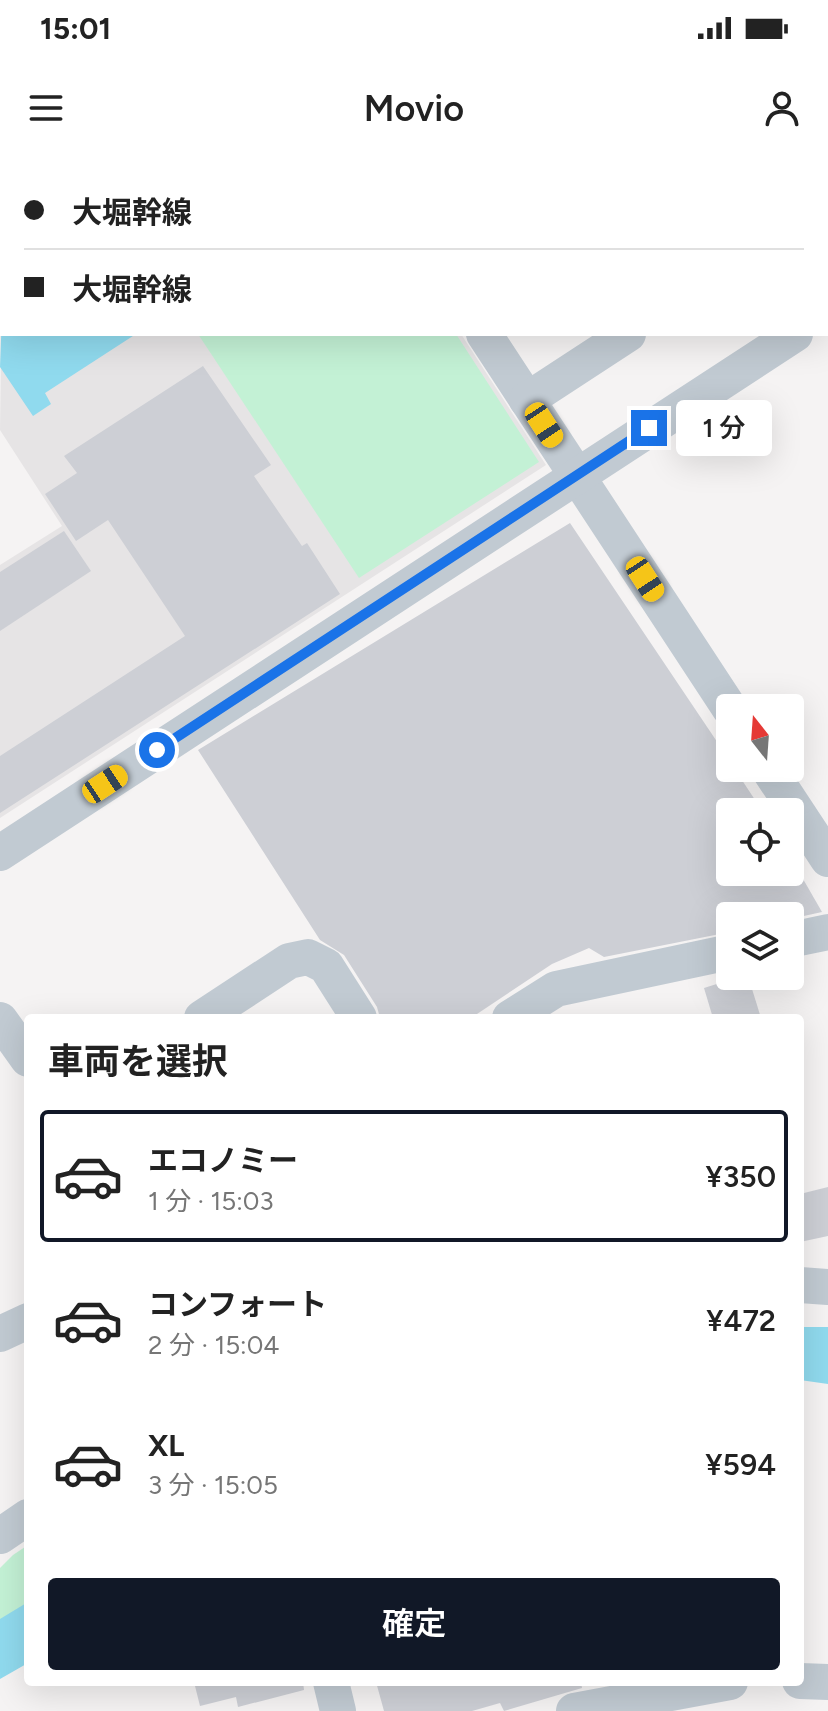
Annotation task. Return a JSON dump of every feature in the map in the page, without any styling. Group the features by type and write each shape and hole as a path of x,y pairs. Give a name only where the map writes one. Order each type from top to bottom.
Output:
{"street":[{"path":"485,336 720,694"},
{"path":"527,400 625,336"},
{"path":"0,853 792,336"},
{"path":"777,782 828,859"},
{"path":"804,937 828,932"},
{"path":"516,1014 556,989 716,955"},
{"path":"208,1014 289,961 308,957 326,966 356,1014"},
{"path":"804,1285 828,1287"},
{"path":"0,1334 24,1323"},
{"path":"0,1536 24,1520"},
{"path":"804,1681 828,1682"},
{"path":"332,1686 338,1711"},
{"path":"574,1711 708,1686"}],"shaded area":[{"path":"1,336 462,336 546,465 0,818 0,565 62,526 0,430"}],"green space":[{"path":"199,336 457,336 539,462 359,578"},
{"path":"24,1548 24,1611 0,1625 0,1568"}],"water":[{"path":"1,336 133,336 45,393 51,404 33,416 0,367"},
{"path":"804,1327 828,1327 828,1384 804,1381"},
{"path":"24,1604 24,1665 0,1679 0,1619"}],"building":[{"path":"203,366 271,465 254,476 302,546 307,543 340,594 0,813 0,756 185,636 108,520 76,541 45,494 77,473 64,456"},
{"path":"570,523 716,740 716,782 743,782 754,798 716,798 716,886 804,886 804,881 822,912 804,916 804,902 716,902 716,935 604,957 589,948 552,964 477,1014 379,1014 344,955 320,940 198,750"},
{"path":"64,531 91,571 0,631 0,572"},
{"path":"716,984 716,990 752,990 760,1014 712,1014 704,988"},
{"path":"828,1187 828,1236 804,1241 804,1193"},
{"path":"195,1686 304,1686 304,1690 238,1707 236,1697 200,1706"},
{"path":"377,1686 582,1688 504,1711 500,1703 472,1711 384,1711"}],"route":[{"path":"157,750 649,428"}]}
